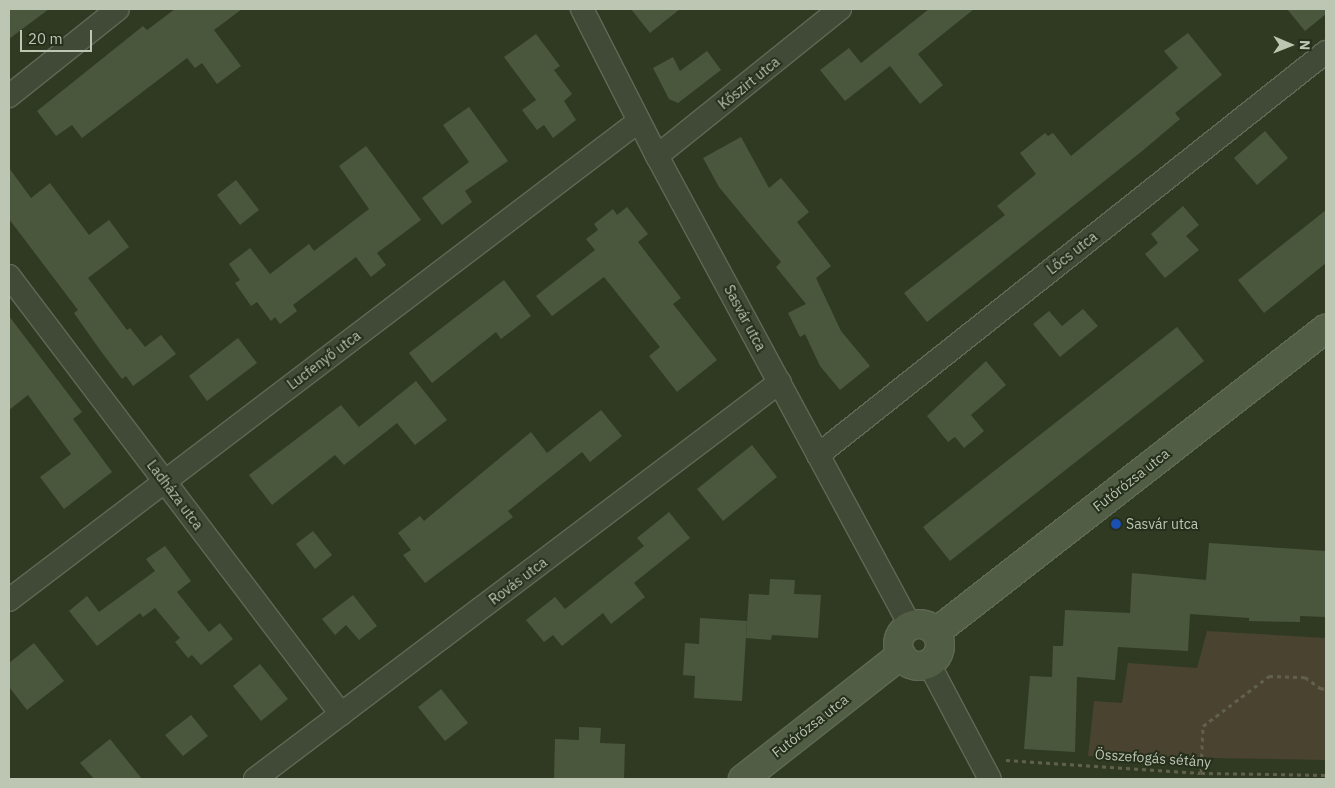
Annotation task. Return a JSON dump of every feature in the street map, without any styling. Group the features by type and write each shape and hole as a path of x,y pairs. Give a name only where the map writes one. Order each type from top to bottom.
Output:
{"street":[{"path":"9,96 118,9"},
{"name":"Sasvár utca","path":"582,9 657,156 910,625"},
{"name":"Kőszirt utca","path":"657,156 840,9"},
{"name":"Lőcs utca","path":"818,455 1326,52"},
{"name":"Lucfenyő utca","path":"9,600 639,121"},
{"name":"Ladháza utca","path":"9,276 341,714"},
{"name":"Futórózsa utca","path":"936,632 1326,328"},
{"name":"Rovás utca","path":"255,779 780,382"},
{"path":"910,625 927,625 936,632 940,650 928,664 910,664 901,655 898,642 910,625"},
{"name":"Futórózsa utca","path":"743,779 901,655"},
{"path":"928,664 990,779"}],"path":[{"path":"1201,773 1203,726 1269,676 1305,677 1320,688 1326,688"},
{"name":"Összefogás sétány","path":"978,758 1201,773 1326,775"}],"shaded area":[{"path":"1207,631 1326,638 1326,760 1088,756 1094,701 1122,703 1128,663 1197,668"}],"building":[{"path":"9,9 49,9 9,39"},
{"path":"175,9 242,9 214,30 241,66 217,84 202,63 195,68 187,58 82,138 72,125 56,136 37,111 143,26 147,30"},
{"path":"631,9 680,9 650,33"},
{"path":"929,9 974,9 918,54 943,85 920,104 890,66 845,101 820,70 849,48 861,63"},
{"path":"1287,9 1326,9 1326,14 1305,31"},
{"path":"1188,33 1222,75 1175,113 1180,119 1141,152 927,322 904,293 1005,215 997,206 1036,174 1020,153 1045,133 1048,136 1053,133 1071,156 1178,68 1164,51"},
{"path":"536,34 560,66 554,70 572,94 564,101 576,120 553,138 544,125 537,130 522,110 536,100 504,57"},
{"path":"707,51 721,70 678,103 669,99 653,68 673,57 680,71"},
{"path":"469,107 508,161 465,191 472,202 442,225 422,198 469,162 443,125"},
{"path":"1265,131 1288,158 1257,185 1234,158"},
{"path":"741,137 769,188 781,178 809,212 797,222 831,266 816,278 841,331 870,366 840,390 820,366 805,334 800,337 788,313 806,304 776,267 781,262 719,187 703,158"},
{"path":"366,146 421,220 377,253 386,265 371,277 356,257 293,305 297,311 280,324 275,317 271,321 257,302 251,306 235,283 240,280 229,264 250,248 270,274 309,244 314,251 369,209 339,166"},
{"path":"9,168 31,198 50,183 89,235 109,220 129,247 88,278 127,330 130,328 145,347 161,335 176,354 133,386 126,376 122,379 100,350 74,313 78,310 9,219"},
{"path":"236,180 259,210 240,225 217,195"},
{"path":"1183,206 1199,225 1186,236 1199,250 1165,278 1145,254 1158,243 1151,234"},
{"path":"627,207 648,234 638,242 681,298 673,304 717,360 677,392 649,356 660,347 604,277 552,316 536,296 595,250 586,239 598,230 594,224 613,209 617,215"},
{"path":"1326,210 1326,263 1264,313 1238,280"},
{"path":"504,280 531,316 501,339 496,332 432,383 409,353"},
{"path":"1083,309 1098,326 1060,357 1033,324 1049,311 1062,326"},
{"path":"9,316 82,412 73,419 112,472 64,509 40,477 71,454 28,395 9,410"},
{"path":"1177,327 1204,361 950,561 923,527"},
{"path":"238,338 257,363 207,401 189,376"},
{"path":"986,361 1006,385 971,415 984,431 964,448 955,437 948,442 927,416"},
{"path":"416,381 447,420 415,445 397,423 344,465 335,455 272,505 249,475 341,405 359,427"},
{"path":"601,410 622,436 590,462 582,452 508,511 513,517 425,583 403,555 411,550 398,533 420,516 424,521 531,432 547,453"},
{"path":"752,445 777,477 723,521 697,489"},
{"path":"669,512 690,538 634,583 645,597 611,624 603,613 562,646 553,635 544,642 526,620 555,597 565,609 644,546 637,538"},
{"path":"313,531 332,555 315,569 296,544"},
{"path":"1209,543 1326,551 1326,617 1300,616 1300,622 1249,621 1249,618 1190,614 1188,651 1118,647 1115,680 1077,677 1075,752 1024,749 1030,676 1052,677 1053,646 1063,646 1065,610 1130,613 1132,573 1206,580"},
{"path":"165,546 191,581 177,592 209,632 220,623 233,639 201,665 192,655 188,658 175,642 180,638 155,608 143,617 140,613 97,646 69,611 87,596 99,612 155,571 146,559"},
{"path":"770,579 795,580 794,594 821,595 818,638 772,635 771,640 746,638 749,594 769,595"},
{"path":"353,595 377,626 359,640 346,625 335,635 322,619"},
{"path":"700,618 747,621 742,701 694,698 695,676 683,675 685,643 699,644"},
{"path":"34,643 64,681 27,710 9,687 9,663"},
{"path":"260,664 288,699 261,721 233,686"},
{"path":"441,689 468,723 445,741 418,707"},
{"path":"191,715 208,736 183,756 165,735"},
{"path":"579,727 601,728 600,743 625,744 624,779 554,779 555,739 579,740"},
{"path":"110,739 142,779 94,779 80,763"}],"place":[{"name":"Sasvár utca","path":"1116,524"}]}
